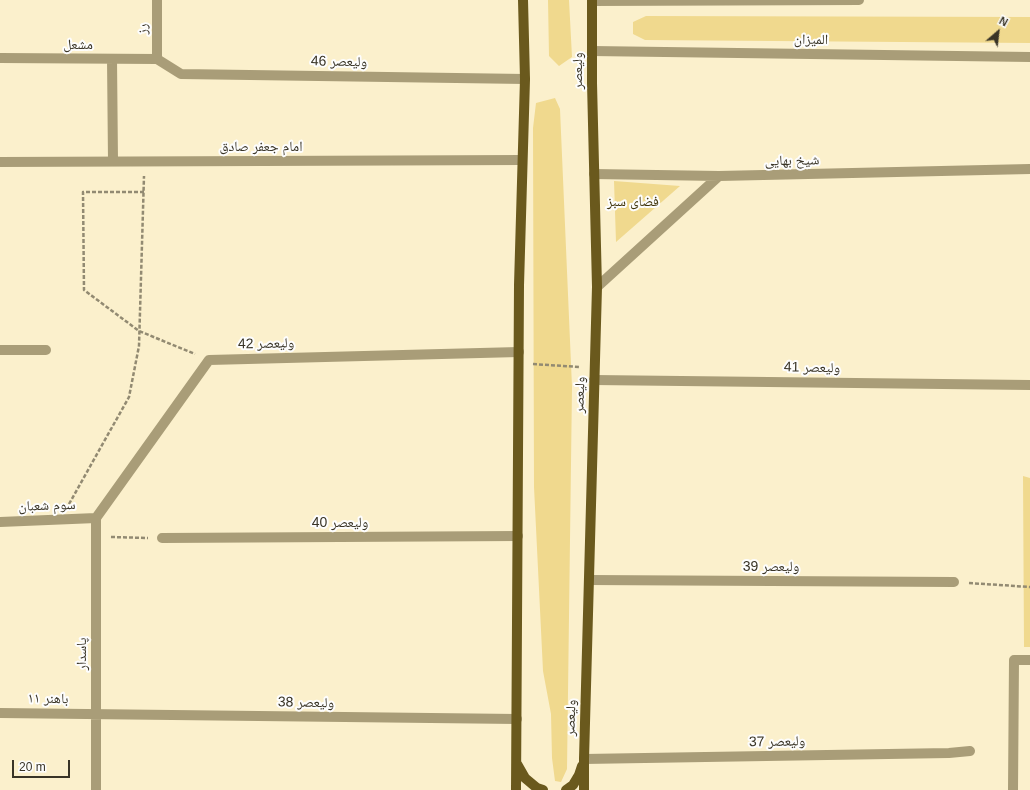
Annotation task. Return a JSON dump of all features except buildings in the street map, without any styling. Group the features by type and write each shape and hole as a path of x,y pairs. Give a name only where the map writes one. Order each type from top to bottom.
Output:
{"main road":[{"path":"516,790 519,352 522,160 525,79 523,0"},
{"name":"ولیعصر","path":"584,790 597,287 592,1"},
{"path":"566,790 573,785 579,775 584,759"},
{"path":"516,762 525,778 537,788 543,790"}],"street":[{"name":"رز","path":"157,0 157,59"},
{"path":"592,1 859,0"},
{"name":"المیزان","path":"592,51 1030,57"},
{"name":"مشعل","path":"0,58 157,59"},
{"path":"112,59 114,161"},
{"name":"ولیعصر 46","path":"157,59 182,74 525,79"},
{"name":"امام جعفر صادق","path":"0,162 522,160"},
{"name":"شیخ بهایی","path":"594,174 719,176 1030,170"},
{"path":"597,287 719,176"},
{"path":"0,350 46,350"},
{"name":"ولیعصر 42","path":"209,360 519,352"},
{"path":"96,518 209,360"},
{"name":"ولیعصر 41","path":"594,380 1030,385"},
{"name":"سوم شعبان","path":"0,522 96,518"},
{"name":"پاسدار","path":"96,518 96,790"},
{"name":"ولیعصر 40","path":"162,538 518,536"},
{"name":"ولیعصر 39","path":"589,580 954,582"},
{"path":"1013,790 1014,660 1030,660"},
{"name":"باهنر ۱۱","path":"0,713 95,714"},
{"name":"ولیعصر 38","path":"95,714 517,719"},
{"name":"ولیعصر 37","path":"584,759 970,751"}],"path":[{"path":"60,520 129,397 139,346 145,161"},
{"path":"144,192 83,192 84,290 139,331 152,335 209,360"},
{"path":"519,363 594,367"},
{"path":"96,537 162,538"},
{"path":"954,582 1030,587"}],"green space":[{"path":"548,0 569,0 572,57 559,66 549,56"},
{"path":"646,16 1030,17 1030,43 645,40 633,34 633,22"},
{"path":"555,98 560,109 572,387 567,769 561,782 555,781 552,758 551,714 543,671 534,487 533,128 536,103"},
{"name":"فضای سبز","path":"614,181 680,186 616,242"},
{"path":"1023,476 1030,478 1030,647 1024,647"}]}
